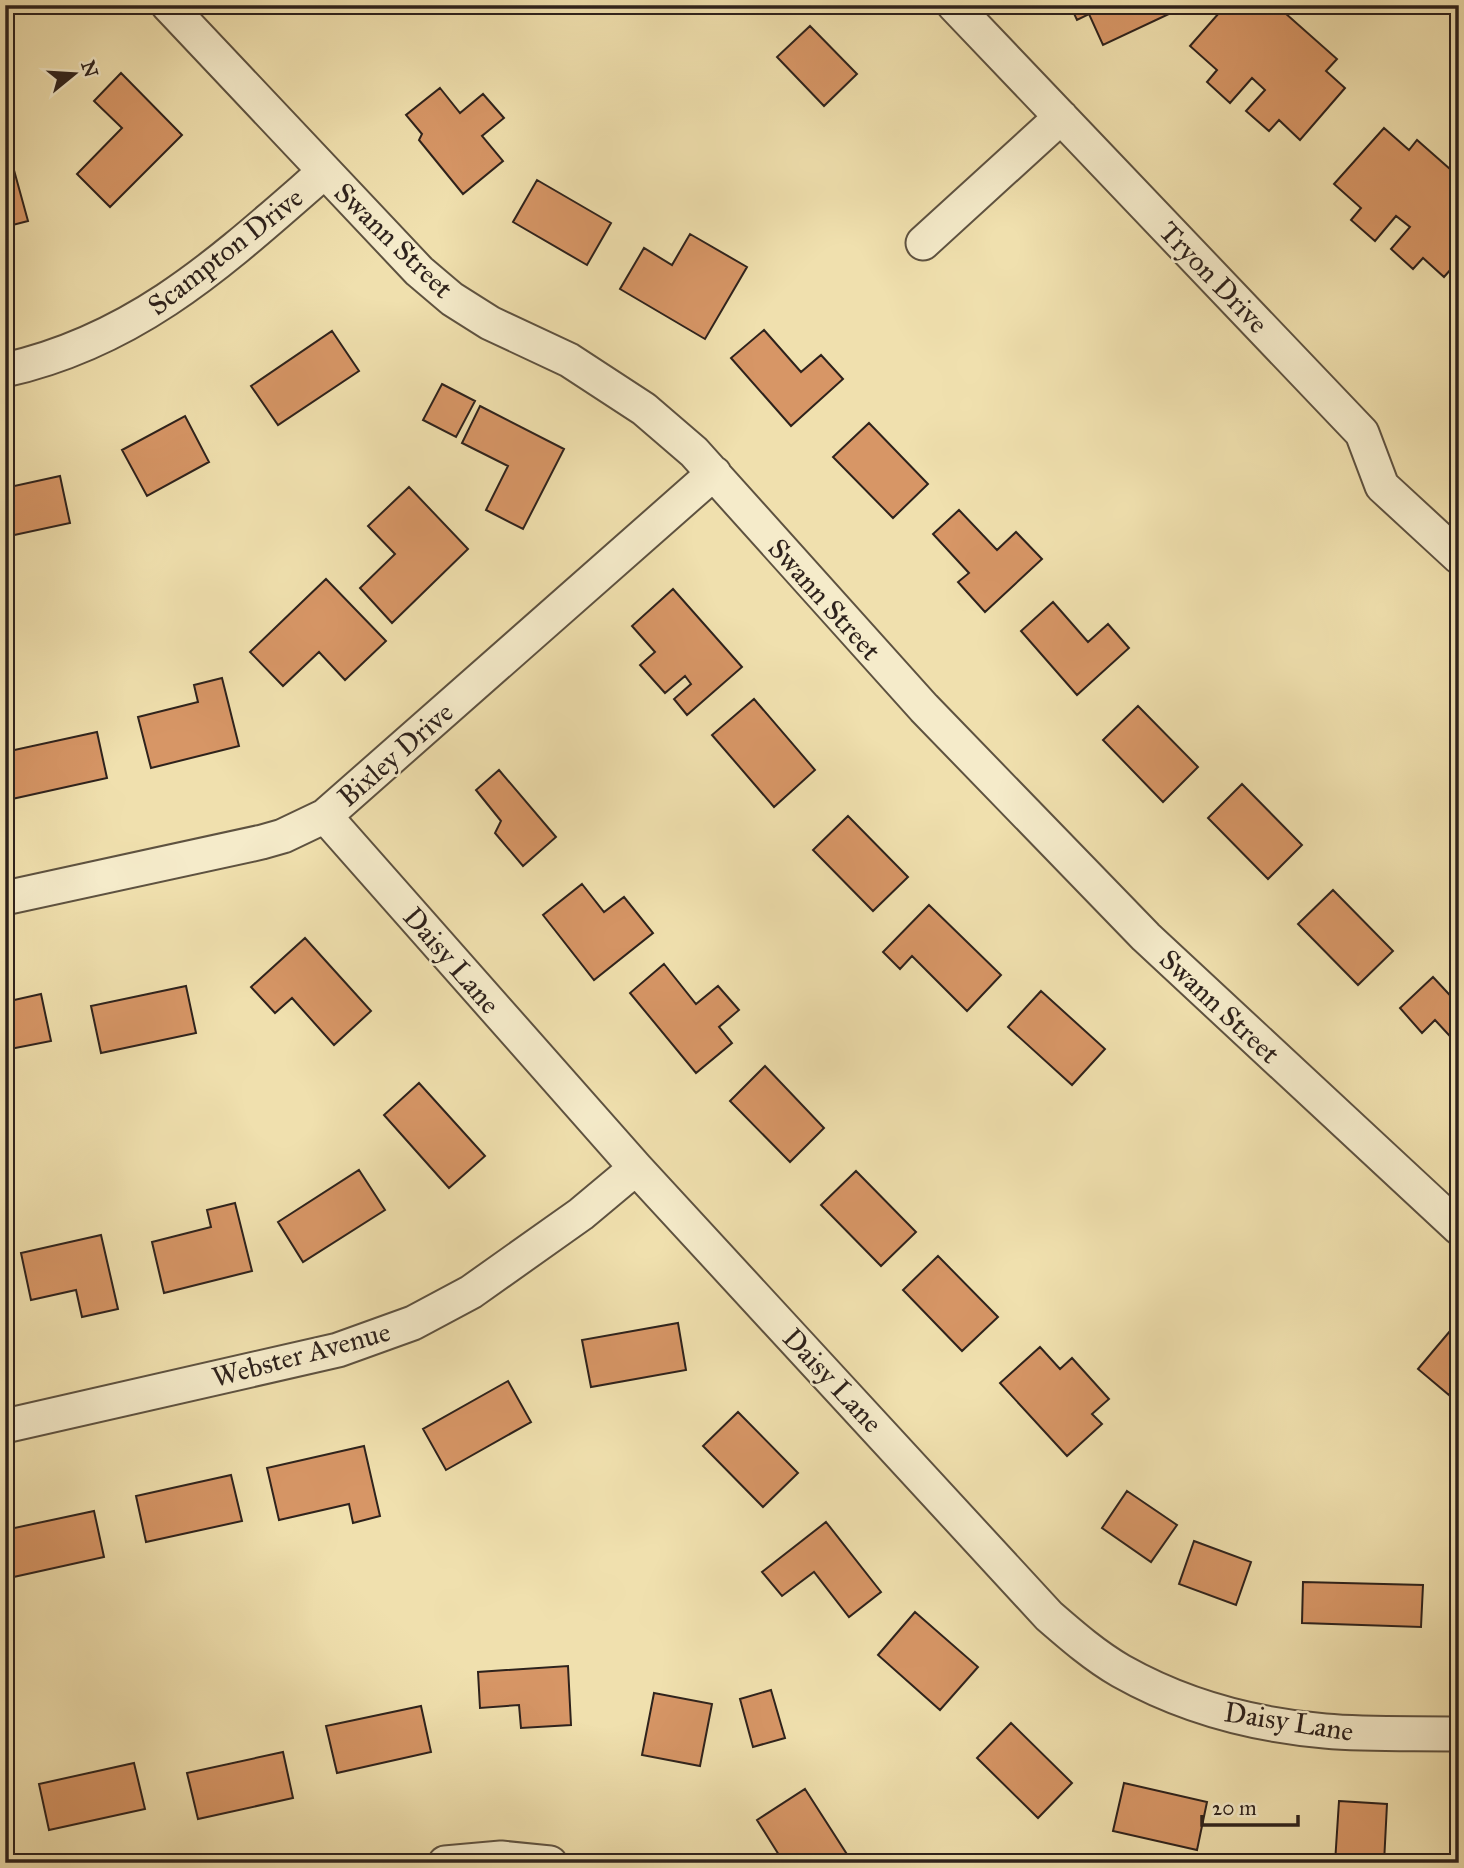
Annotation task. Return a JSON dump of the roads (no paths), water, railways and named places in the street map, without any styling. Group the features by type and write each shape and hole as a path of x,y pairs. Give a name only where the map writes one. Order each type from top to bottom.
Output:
{"street":[{"name":"Swann Street","path":"168,5 419,271 452,299 490,323 569,360 644,409 694,452 923,708 1146,937 1459,1228"},
{"name":"Tryon Drive","path":"954,5 1362,433 1382,486 1459,558"},
{"path":"923,243 1061,117"},
{"name":"Scampton Drive","path":"5,370 29,365 91,343 131,323 187,287 324,172"},
{"name":"Bixley Drive","path":"5,898 262,842 283,836 325,816 714,473"},
{"name":"Daisy Lane","path":"325,816 636,1168 1049,1616 1092,1652 1159,1691 1222,1713 1326,1732 1459,1734"},
{"name":"Webster Avenue","path":"5,1426 338,1350 413,1323 471,1292 581,1214 636,1168"},
{"path":"445,1863 501,1858 550,1863"}]}
